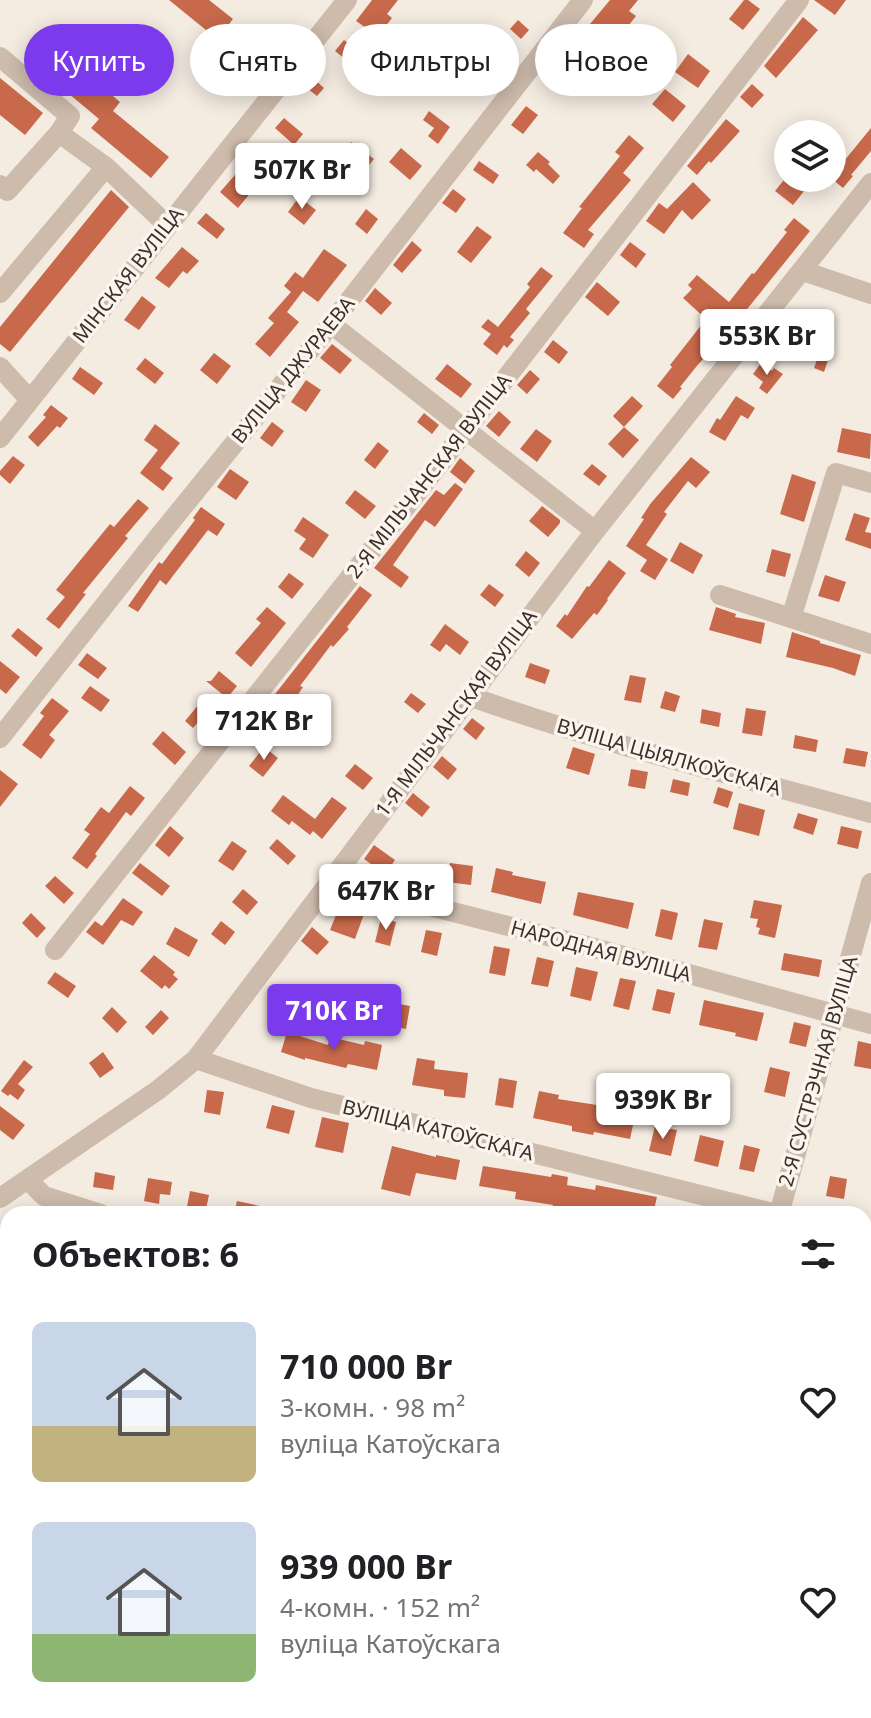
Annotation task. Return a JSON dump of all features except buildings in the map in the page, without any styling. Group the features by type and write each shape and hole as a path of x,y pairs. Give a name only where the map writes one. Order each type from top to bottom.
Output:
{"street":[{"name":"МІНСКАЯ ВУЛІЦА","path":"1,434 347,0"},
{"name":"ВУЛІЦА ДЖУРАЕВА","path":"0,738 331,324 583,0"},
{"name":"2-Я МІЛЬЧАНСКАЯ ВУЛІЦА","path":"55,950 427,480 799,0"},
{"path":"0,57 70,116 59,133 7,191 0,185"},
{"path":"59,133 106,167 167,225"},
{"path":"0,293 106,167"},
{"name":"1-Я МІЛЬЧАНСКАЯ ВУЛІЦА","path":"0,1198 158,1090 196,1059 595,531 871,183"},
{"path":"803,271 871,294"},
{"path":"331,324 595,531"},
{"path":"0,367 29,399"},
{"path":"791,618 836,473 871,483"},
{"path":"720,595 871,644"},
{"name":"ВУЛІЦА ЦЫЯЛКОЎСКАГА","path":"469,696 580,732 871,813"},
{"name":"НАРОДНАЯ ВУЛІЦА","path":"330,879 871,1024"},
{"name":"2-Я СУСТРЭЧНАЯ ВУЛІЦА","path":"780,1206 871,883"},
{"name":"ВУЛІЦА КАТОЎСКАГА","path":"196,1059 311,1098 746,1206"},
{"path":"28,1180 44,1196 76,1206"}]}
